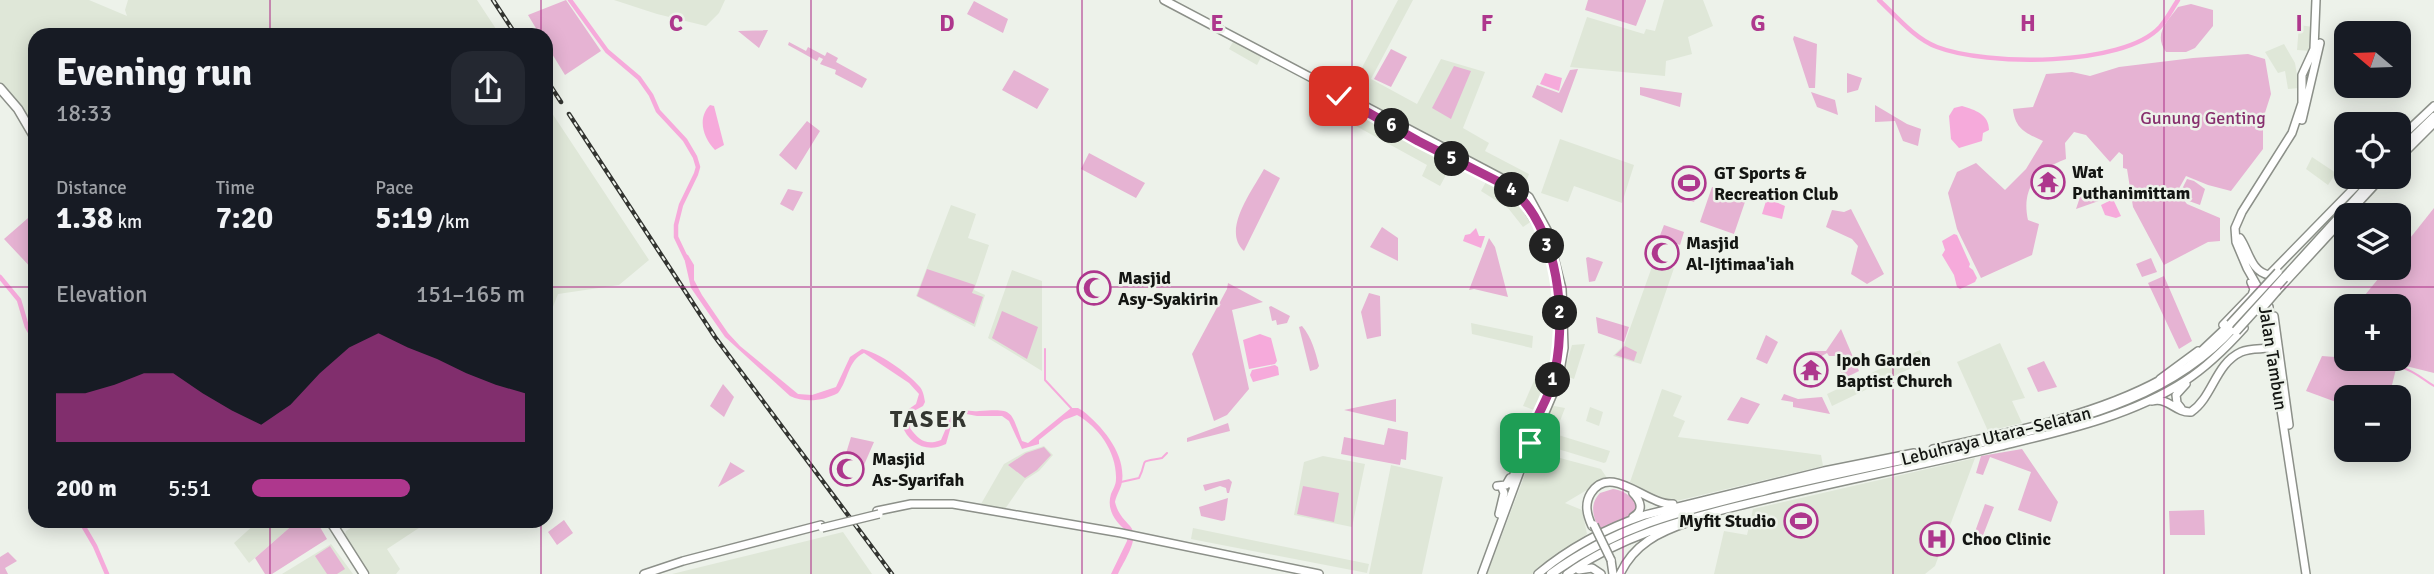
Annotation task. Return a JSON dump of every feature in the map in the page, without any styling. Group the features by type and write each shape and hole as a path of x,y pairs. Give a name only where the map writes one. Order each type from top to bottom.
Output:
{"highway":[{"path":"0,85 28,120"},
{"path":"0,85 28,126"},
{"path":"2411,136 2434,114"},
{"name":"Lebuhraya Utara–Selatan","path":"1557,574 1613,541 1665,519 2075,422 2153,392 2208,359 2233,327 2362,189"},
{"name":"Lebuhraya Utara–Selatan","path":"1551,574 1605,540 1668,515 1830,475 1972,446"},
{"path":"332,528 362,574"}],"main road":[{"path":"1162,0 1529,199 1542,228 1559,299 1560,334 1555,390"},
{"path":"1162,0 1509,182 1529,199 1545,222 1562,289 1563,331 1562,361 1555,390 1539,421 1519,459 1508,482 1497,485 1512,486 1532,446 1539,421 1550,390 1563,331"},
{"name":"Jalan Tambun","path":"2275,333 2272,301 2253,269 2239,230 2242,219 2293,139 2306,109 2320,45 2318,0"},
{"name":"Jalan Tambun","path":"2308,574 2280,355 2268,304 2247,268 2236,242 2236,224 2295,127 2302,103 2302,75 2314,49 2318,0"},
{"path":"2306,64 2309,74 2317,61"},
{"path":"2301,86 2306,78 2309,79 2311,88"},
{"path":"2411,128 2434,106"},
{"path":"2411,146 2434,123"},
{"path":"1400,131 1425,139"},
{"path":"1455,160 1478,166"},
{"path":"1507,186 1519,196 1542,228"},
{"path":"2240,238 2257,270 2269,275 2353,189"},
{"path":"2281,275 2354,189"},
{"path":"2275,333 2264,344 2240,349 2222,364 2192,407 2188,410 2180,407 2176,398 2180,389 2216,358 2371,189"},
{"path":"2156,382 2202,347 2252,295 2254,289 2247,268"},
{"path":"1992,441 2135,392 2197,356 2233,327"},
{"path":"1992,441 2065,430 2160,400 2182,412 2190,412 2199,405 2218,373 2232,358 2248,350 2271,348 2276,344 2275,333"},
{"path":"2261,348 2268,354 2277,378"},
{"name":"Jalan Tambun","path":"2271,348 2308,574"},
{"path":"2273,361 2275,352 2280,355"},
{"path":"2119,412 2168,390 2216,358"},
{"path":"2287,414 2286,434 2292,450"},
{"path":"1507,487 1537,438 1539,421"},
{"path":"1623,523 1645,515 1824,471 1972,446"},
{"path":"1569,574 1594,557 1636,535 1675,522 1972,446"},
{"path":"1482,573 1504,493 1519,459"},
{"path":"1482,573 1520,471"},
{"path":"1608,472 1613,479 1654,502 1665,505 1707,500"},
{"path":"1611,574 1609,561 1587,504 1593,490 1609,482 1626,485"},
{"path":"1538,574 1574,548 1638,514 1640,503 1628,491 1610,485 1599,489 1590,500 1589,510 1593,525"},
{"path":"645,574 684,561 911,504 940,503 1120,535 1300,574"},
{"path":"1620,574 1635,551 1659,532 1736,506"},
{"path":"654,574 821,527"},
{"path":"1138,539 1320,574"},
{"path":"1569,574 1589,568 1601,574"}],"shaded area":[{"path":"0,0 89,0 127,16 125,10 128,0 477,0 495,28 28,28 28,121 0,83"},
{"path":"614,0 725,0 719,13 706,26"},
{"path":"1398,0 1413,0 1371,79 1417,104 1441,59 1485,72 1463,128 1489,143 1485,151 1529,174 1525,185 1349,92"},
{"path":"1664,0 1703,0 1713,26 1688,37 1692,54 1666,61 1665,76 1570,67 1587,17 1644,34 1646,29 1655,31"},
{"path":"2299,25 2313,27 2310,51 2297,50"},
{"path":"1234,40 1262,55 1257,65 1229,49"},
{"path":"2284,44 2295,63 2299,88 2288,89 2285,71 2278,73 2265,52"},
{"path":"1545,73 1562,78 1559,91 1540,84"},
{"path":"710,105 714,106 724,145 715,150 707,140 703,128 704,116"},
{"path":"1341,105 1452,164 1440,186 1422,176 1427,165 1336,115"},
{"path":"1962,106 1984,116 1989,130 1983,133 1982,141 1959,148 1951,139 1949,116 1954,108"},
{"path":"553,115 649,260 619,285 558,294 553,306"},
{"path":"1560,139 1634,165 1622,203 1574,186 1568,202 1541,193"},
{"path":"2312,157 2334,172 2334,176 2328,185 2306,169"},
{"path":"1486,182 1515,200 1532,221 1523,227 1508,208 1481,191"},
{"path":"1769,199 1785,206 1782,219 1762,214"},
{"path":"2113,199 2121,216 2116,218 2105,215 2101,205"},
{"path":"951,205 976,214 968,238 989,245 974,290 985,295 975,327 916,296"},
{"path":"1476,228 1479,236 1485,236 1481,248 1463,241 1465,235"},
{"path":"1957,235 1969,267 1977,278 1975,282 1960,289 1942,255 1945,250 1942,241"},
{"path":"683,253 688,255 694,265 694,280 702,295 728,333 798,394 812,395 836,387 850,357 862,349 892,364 920,388 925,402 912,412 910,428 920,439 927,442 941,440 952,414 959,411 1005,411 1012,417 1022,441 1028,443 1071,408 1083,411 1112,442 1120,461 1122,482 1115,502 1119,513 1133,531 1133,537 1130,550 1118,574 1111,574 1127,541 1128,532 1111,511 1110,500 1116,481 1116,469 1105,442 1085,420 1077,415 1064,420 1039,440 1039,444 1022,449 1009,421 1002,416 961,413 953,419 946,444 926,447 909,438 902,425 906,411 916,404 919,394 909,383 864,353 851,366 838,393 814,400 790,396 725,337 691,288"},
{"path":"1654,261 1674,268 1641,364 1613,356 1624,345"},
{"path":"1012,270 1042,281 1042,371 988,338"},
{"path":"1471,323 1533,336 1532,348 1472,334"},
{"path":"1260,334 1271,338 1277,361 1275,364 1249,369 1243,340"},
{"path":"2000,343 2025,398 2012,401 2022,423 1988,431 1957,362"},
{"path":"1585,344 1574,379 1563,375 1572,345"},
{"path":"1920,350 1926,361 1832,406 1827,394"},
{"path":"1275,365 1279,375 1253,382 1250,375 1252,370"},
{"path":"1536,376 1545,380 1534,410 1523,406"},
{"path":"1662,389 1682,396 1673,416 1685,421 1678,437 1821,455 1823,466 1668,503 1630,482"},
{"path":"1550,407 1565,408 1555,434 1610,451 1606,462 1548,446 1539,437"},
{"path":"1590,407 1603,412 1599,426 1586,421"},
{"path":"1044,446 1053,455 1039,471 1025,480 1005,509 981,504 1004,464 1025,452"},
{"path":"1534,451 1601,469 1607,478 1565,503 1582,510 1587,534 1532,574 1487,574"},
{"path":"1323,456 1365,464 1352,527 1294,515 1304,462"},
{"path":"1975,458 1935,566 1925,574 1714,574 1724,531 1747,535 1753,509"},
{"path":"1391,465 1443,477 1422,574 1369,574"},
{"path":"250,528 289,528 249,563 234,543"},
{"path":"351,528 419,528 387,549 400,569 396,574 370,574 345,535"},
{"path":"1193,528 1369,564 1367,573 1191,539"},
{"path":"843,532 872,574 672,574"},
{"path":"331,544 353,574 282,574"}],"green space":[{"path":"566,0 601,51 565,75 553,55 553,28 536,28 528,15"},
{"path":"1588,0 1646,1 1636,26 1585,10"},
{"path":"974,1 1008,19 1003,33 967,14"},
{"path":"2191,4 2213,10 2213,26 2195,48 2186,52 2166,52 2161,39 2163,28 2178,7"},
{"path":"768,30 759,48 738,31"},
{"path":"1794,36 1817,44 1815,88 1809,88"},
{"path":"789,42 806,51 808,47 825,56 827,52 838,58 836,62 867,79 862,88 835,74 836,70 820,64 823,59 819,57 817,61 788,45"},
{"path":"1391,49 1407,57 1391,87 1374,79"},
{"name":"Gunung Genting","path":"2248,54 2265,59 2271,94 2263,119 2263,149 2231,191 2186,176 2177,192 2187,204 2220,218 2220,241 2208,242 2164,265 2133,207 2127,169 2123,168 2123,155 2119,152 2110,162 2086,135 2074,132 2065,143 2066,159 2039,175 2029,190 2026,209 2028,220 2039,224 2032,255 1981,278 1957,229 1948,193 1957,172 1976,163 2005,190 2026,169 2043,141 2019,126 2013,109 2033,107 2046,74 2072,72 2090,76 2119,67"},
{"path":"1454,66 1471,71 1451,119 1432,108"},
{"path":"1578,69 1562,113 1532,97 1537,85 1559,93 1570,70"},
{"path":"1014,70 1049,89 1037,109 1002,90"},
{"path":"1847,73 1862,78 1858,90 1847,93"},
{"path":"1640,87 1682,93 1680,107 1640,95"},
{"path":"1811,92 1835,100 1838,115 1817,107"},
{"path":"1875,105 1921,129 1918,146 1903,141 1895,121 1875,122"},
{"path":"807,121 820,131 796,170 779,155"},
{"path":"1089,153 1145,183 1136,198 1081,169"},
{"name":"GT Sports & Recreation Club","path":"1683,165 1694,169 1690,179 1701,183 1694,202 1682,198 1685,187 1677,184"},
{"path":"1264,169 1280,178 1244,251 1238,242 1237,221"},
{"path":"2187,179 2205,189 2200,205 2189,201 2180,193"},
{"path":"1712,187 1746,199 1734,234 1700,222"},
{"path":"788,189 803,192 793,211 780,204"},
{"path":"2082,191 2110,197 2076,209"},
{"path":"2434,208 2434,373 2411,367 2411,294 2366,294 2377,280 2411,280 2411,237"},
{"path":"1851,209 1884,274 1867,284 1851,274 1858,246 1852,239 1826,227 1832,210 1844,212"},
{"path":"28,218 28,265 4,239"},
{"path":"1664,225 1684,232 1680,245 1659,238"},
{"path":"1382,227 1398,238 1398,261 1370,247"},
{"path":"1489,238 1495,247 1508,297 1469,290"},
{"path":"1586,258 1603,262 1595,281 1589,282"},
{"path":"2151,258 2157,272 2142,277 2136,264"},
{"path":"927,269 975,285 972,293 983,297 974,324 917,296"},
{"path":"2164,276 2192,341 2179,349 2148,283"},
{"path":"1228,283 1263,302 1232,310 1249,389 1227,415 1214,421 1192,354"},
{"path":"1369,293 1380,296 1381,336 1367,339 1361,312"},
{"path":"1271,306 1290,316 1287,323 1277,325 1276,320 1272,321"},
{"path":"1002,311 1038,327 1027,359 992,338"},
{"path":"1596,317 1629,327 1624,342 1598,333"},
{"path":"1302,326 1311,340 1319,366 1310,371 1299,327"},
{"path":"1841,329 1859,371 1843,379 1836,356 1829,356 1827,353 1813,361 1804,361 1810,351 1826,351"},
{"path":"1766,335 1778,342 1767,364 1756,359"},
{"path":"1625,346 1637,352 1634,361 1615,355"},
{"path":"2322,356 2334,357 2334,371 2396,371 2392,385 2334,385 2334,401 2306,391"},
{"path":"2044,361 2057,387 2038,392 2027,368"},
{"path":"723,384 734,397 724,417 710,406"},
{"path":"1784,394 1798,399 1822,397 1830,414 1793,407 1793,402 1781,400"},
{"path":"1741,397 1760,404 1748,424 1727,420"},
{"path":"1396,399 1396,422 1344,410"},
{"path":"1228,423 1230,431 1187,442 1187,438"},
{"path":"1388,428 1408,432 1406,460 1401,459 1400,465 1341,454 1344,437 1384,445"},
{"path":"851,437 874,442 864,465 860,463 858,467 844,460"},
{"path":"1044,447 1051,455 1025,478 1008,465 1026,453"},
{"path":"2022,449 2058,502 2051,522 2018,510 2031,472 1990,457 1983,475 1976,473 1981,456"},
{"path":"730,463 745,471 718,487"},
{"path":"1229,479 1232,482 1229,493 1226,488 1220,486 1205,491 1203,485"},
{"path":"1303,486 1339,493 1334,522 1297,514"},
{"path":"1613,489 1628,495 1637,508 1634,513 1600,531 1594,516 1594,502 1600,493"},
{"path":"1228,498 1225,520 1201,516 1199,507"},
{"path":"1985,504 1994,507 1980,543 1972,540"},
{"path":"2204,510 2205,535 2170,535 2169,511"},
{"path":"564,520 573,533 557,545 548,532"},
{"path":"289,528 321,528 327,539 272,574 265,574 255,558"},
{"path":"330,546 345,569 337,574 327,574 315,556"},
{"path":"8,552 17,561 5,568 8,574 0,574 0,557"}],"waterway":[{"path":"570,0 607,51 639,78 658,111 685,140 695,157 698,167 681,205 676,225 676,237 686,258"},
{"path":"1879,0 1913,33 1937,47 1987,58 2019,60 2086,56 2116,50 2142,40 2160,27 2178,0"},
{"path":"0,277 19,300 28,329"},
{"path":"1045,349 1045,380 1071,408"},
{"path":"2410,371 2434,386"},
{"path":"1121,482 1139,478 1144,462 1162,458 1167,453"},
{"path":"84,528 107,574"}],"railway":[{"path":"493,0 511,28"},
{"path":"553,90 561,102"},
{"path":"569,114 715,337 892,574"}],"place":[{"name":"Wat Puthanimittam","path":"2048,182"},
{"name":"GT Sports & Recreation Club","path":"1689,183"},
{"name":"Masjid Al-Ijtimaa'iah","path":"1662,253"},
{"name":"Masjid Asy-Syakirin","path":"1094,288"},
{"name":"Ipoh Garden Baptist Church","path":"1811,370"},
{"name":"Masjid As-Syarifah","path":"847,469"},
{"name":"Myfit Studio","path":"1801,521"},
{"name":"Choo Clinic","path":"1937,539"}],"district":[{"name":"TASEK","path":"929,419"}],"route":[{"path":"1339,96 1418,141 1507,186 1519,196 1542,228 1559,299 1559,352 1547,399 1537,419 1530,443"}]}
